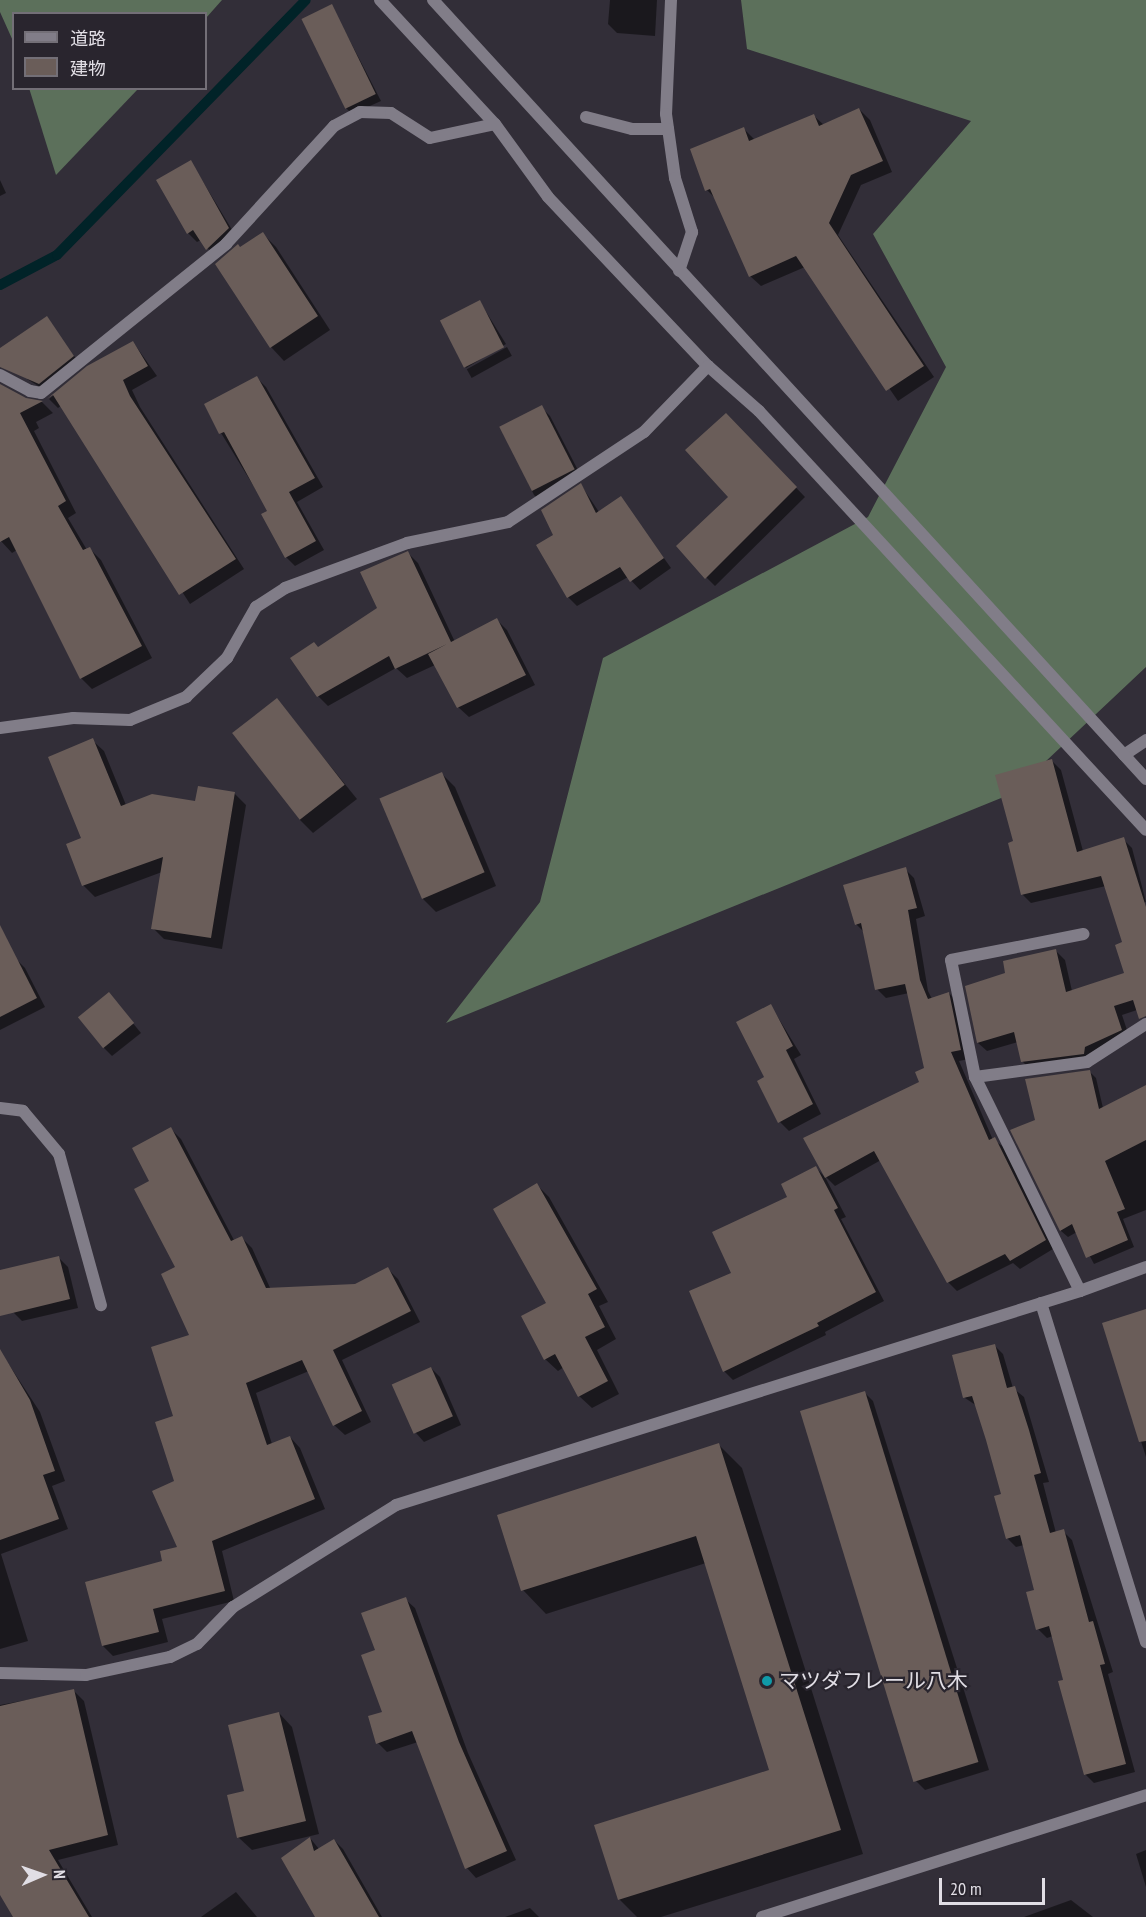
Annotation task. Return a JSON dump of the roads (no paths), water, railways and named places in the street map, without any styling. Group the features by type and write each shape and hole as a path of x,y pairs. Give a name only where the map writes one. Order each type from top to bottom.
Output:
{"street":[{"path":"380,0 495,124 548,197 708,366 759,411 1146,830"},
{"path":"433,0 1146,779"},
{"path":"671,0 668,129 675,178 692,232 679,271"},
{"path":"0,375 30,391 41,393 226,244 333,126 360,112 391,113 430,138 495,124"},
{"path":"586,117 632,129 668,129"},
{"path":"0,728 73,718 130,720 186,697 227,658 256,607 285,588 408,543 508,522 644,432 708,366"},
{"path":"1124,755 1146,740"},
{"path":"1080,1291 975,1077 951,960 1083,934"},
{"path":"975,1077 1086,1062 1146,1024"},
{"path":"0,1108 23,1111 58,1154 101,1305"},
{"path":"0,1673 86,1675 170,1657 197,1644 233,1607 396,1505 1080,1291 1146,1267"},
{"path":"1041,1303 1146,1642"},
{"path":"762,1917 1146,1795"}],"waterway":[{"path":"0,285 57,255 306,0"}],"place":[{"name":"マツダフレール八木","path":"767,1681"}]}
